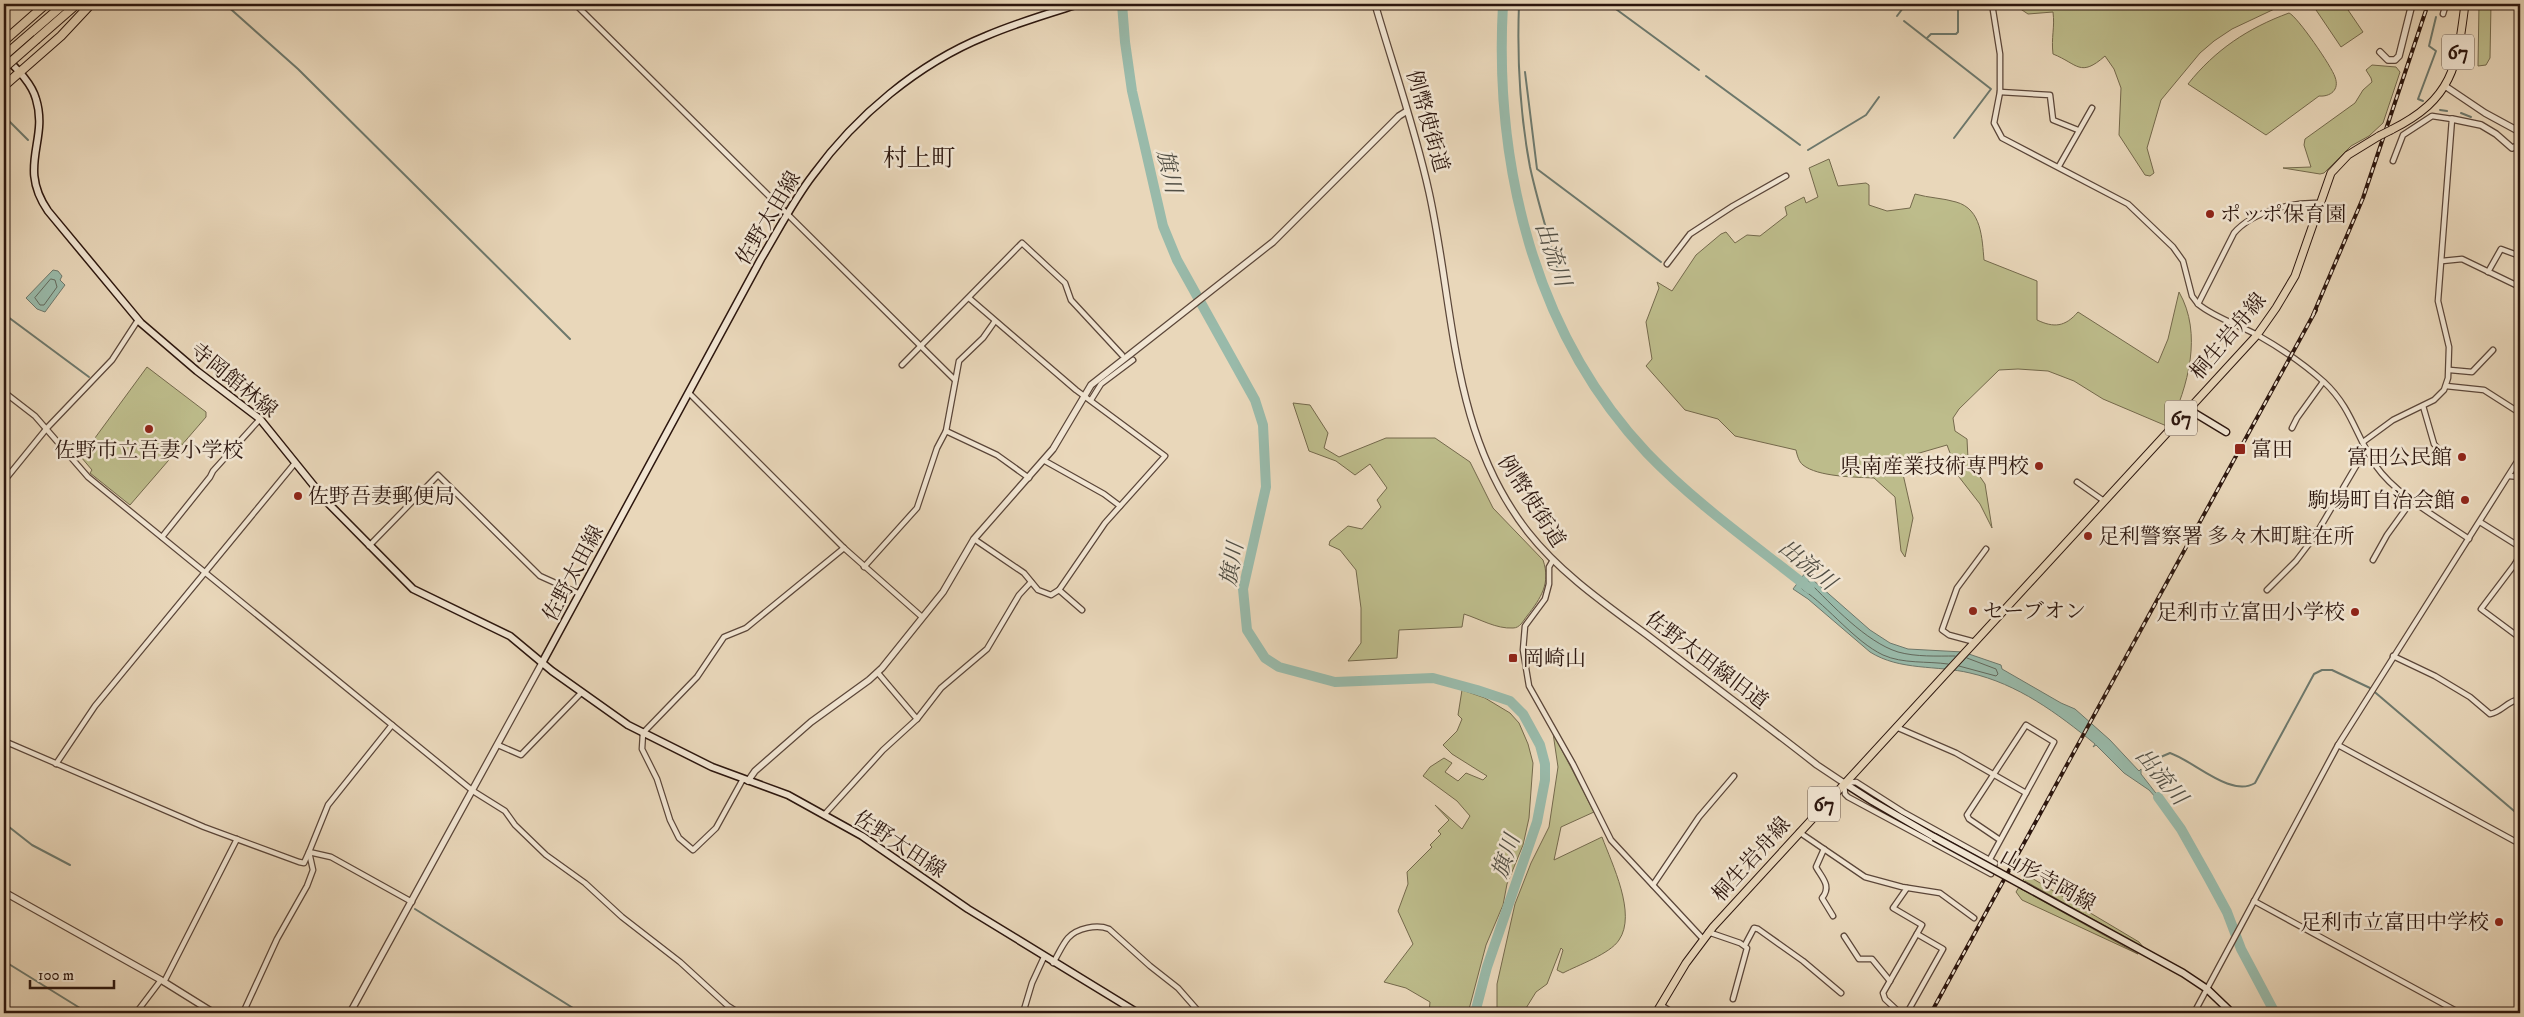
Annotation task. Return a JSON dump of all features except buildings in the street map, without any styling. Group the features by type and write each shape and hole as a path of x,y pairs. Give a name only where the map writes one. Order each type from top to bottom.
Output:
{"highway":[{"path":"4,41 46,4"},
{"path":"4,57 64,4"},
{"path":"4,68 76,4"},
{"path":"4,86 61,36 91,4"}],"main road":[{"name":"佐野太田線","path":"1079,4 984,36 944,57 900,86 867,114 840,142 814,174 787,214 542,663 628,725 712,767 788,795 862,836 968,909 1053,963 1138,1013"},
{"name":"67","path":"2445,86 2457,58 2465,4"},
{"name":"寺岡館林線","path":"4,57 20,73 31,88 38,109 39,127 32,171 40,197 52,216 138,320 197,371 260,419 327,502 413,589 504,632 542,663"},
{"name":"桐生岩舟線","path":"1703,939 1896,726 2257,335 2295,276 2327,182 2337,164 2379,136 2413,118 2428,107 2445,86"},
{"path":"2188,410 2226,432"},
{"name":"山形寺岡線","path":"1844,783 1872,802 1934,837 2168,964 2207,989 2232,1013"},
{"name":"67","path":"1656,1013 1703,939"}],"street":[{"path":"575,4 955,380"},
{"name":"例幣使街道","path":"1375,4 1429,192 1460,369 1473,429 1481,452 1499,489 1529,534 1553,560 1550,567 1546,598 1525,626 1523,650 1527,678 1594,803 1611,840 1703,939"},
{"path":"1992,4 2000,54 2000,92 1994,123 1997,132 2002,138 2128,204 2174,246 2183,262 2192,296 2198,304 2293,356 2323,382 2335,394 2351,416 2366,450 2380,471 2413,499 2469,539"},
{"path":"2380,52 2388,60 2394,60 2399,56 2412,4"},
{"path":"2443,14 2446,4"},
{"path":"2445,86 2520,132"},
{"path":"2000,92 2050,95 2052,120 2078,130"},
{"path":"2058,166 2092,108"},
{"path":"844,548 746,628 724,638 697,677 668,704 643,733 641,738 642,749 657,779 670,820 679,838 693,850 716,828 745,780 811,722 878,673 943,592 974,539 1044,460 1091,385 1292,225 1398,116 1407,112"},
{"path":"2394,161 2403,135 2432,116 2481,125 2496,134 2512,148 2520,145"},
{"path":"2363,442 2393,420 2438,397 2446,386 2450,370 2449,348 2438,301 2448,148 2452,119"},
{"path":"1667,264 1690,234 1733,206 1786,176"},
{"path":"2198,304 2234,233 2241,224 2254,216 2272,211 2319,204"},
{"path":"902,365 1022,243 1065,283 1070,300 1122,355"},
{"path":"2488,272 2501,249 2520,256"},
{"path":"2442,261 2462,259 2520,287"},
{"path":"969,298 1031,354 1165,456 1091,540 1059,590 1048,595 1038,590 1024,573 974,539"},
{"path":"4,481 47,428 112,360 138,320"},
{"path":"864,567 917,508 937,448 946,431 959,361 983,338 996,321"},
{"path":"2450,370 2472,372 2492,350"},
{"path":"1091,400 1101,384 1130,361"},
{"path":"2292,428 2323,382"},
{"path":"2446,386 2484,390 2520,413"},
{"path":"4,392 47,428 88,477 473,791 505,811 515,825 546,855 584,883 622,917 677,959 728,1006 739,1013"},
{"path":"689,393 844,548 922,617"},
{"path":"2423,406 2434,444 2445,456"},
{"path":"162,537 210,478 213,471 260,419"},
{"path":"946,431 997,455 1029,478"},
{"path":"2267,590 2296,561 2315,536 2366,450"},
{"path":"2194,1013 2338,745 2520,457"},
{"path":"1044,460 1104,494 1120,506"},
{"path":"56,764 96,706 207,573 295,463"},
{"path":"369,546 438,476 540,576 580,594"},
{"path":"2509,476 2520,478"},
{"path":"2077,482 2104,501"},
{"path":"2373,560 2387,535 2413,499"},
{"path":"2480,522 2520,547"},
{"path":"1975,642 1949,635 1942,630 1957,588 1986,549"},
{"path":"2520,555 2481,609 2520,638"},
{"name":"佐野太田線旧道","path":"1553,560 1611,608 1817,765 1844,783"},
{"path":"2515,564 2520,568"},
{"path":"824,815 883,750 917,719 945,684 987,649 1019,595 1031,582"},
{"path":"1059,590 1082,610"},
{"path":"2393,656 2435,676 2470,697 2490,714 2499,711 2507,702 2520,699"},
{"path":"350,1013 542,663"},
{"path":"878,673 917,719"},
{"path":"498,745 521,755 582,692"},
{"path":"4,741 237,839 304,863 328,805 392,725"},
{"path":"1896,726 1956,753 2026,793"},
{"path":"1990,860 2054,742 2028,726 2023,727 1968,817 2000,840"},
{"path":"2338,745 2520,844"},
{"path":"1653,885 1699,817 1734,776"},
{"path":"1856,782 1903,812 1996,865 1990,874 1848,797 1845,794 1844,783 1856,782"},
{"path":"1799,832 1865,877 1907,888 1940,892 1974,918"},
{"path":"136,1013 163,981 237,839"},
{"path":"1824,849 1816,867 1827,884 1826,894 1822,898 1833,916"},
{"path":"309,852 332,857 412,902"},
{"path":"243,1013 277,939 307,886 313,870 309,852"},
{"path":"1900,1013 1884,996 1922,925 1893,908 1907,888"},
{"path":"4,892 163,981 214,1013"},
{"path":"2254,901 2460,1013"},
{"path":"1053,963 1068,937 1079,931 1102,926 1109,929 1178,988 1200,1013"},
{"path":"1733,999 1747,951 1745,945 1754,928 1804,961 1841,994"},
{"path":"1708,932 1745,945"},
{"path":"1907,1013 1943,950 1917,934"},
{"path":"1844,936 1859,959 1872,959 1890,982"},
{"path":"1023,1013 1032,983 1044,957"},
{"path":"1661,1005 1673,1013"}],"shaded area":[{"path":"2022,4 2285,4 2232,29 2214,41 2200,53 2161,100 2147,148 2154,173 2150,176 2145,175 2119,135 2121,88 2114,69 2105,56 2097,63 2084,68 2053,54 2053,12 2028,14 2019,8"},
{"path":"2312,4 2344,4 2363,32 2341,47"},
{"path":"2479,4 2491,4 2490,58 2486,65 2478,66"},
{"path":"2289,13 2299,23 2321,53 2335,77 2336,86 2333,92 2319,96 2266,135 2188,84 2209,61 2233,41"},
{"path":"2372,65 2396,67 2400,72 2383,123 2369,136 2351,146 2324,173 2283,168 2311,167 2304,145 2305,139 2355,103 2363,90 2372,82 2366,70"},
{"path":"1829,159 1838,186 1866,183 1869,185 1869,205 1887,211 1910,208 1915,194 1956,202 1965,206 1976,218 1979,226 1984,260 2037,281 2037,320 2043,323 2059,325 2068,321 2078,312 2158,363 2168,339 2179,292 2186,308 2190,325 2190,360 2182,395 2169,427 2103,399 2074,381 2048,371 1999,370 1959,409 1953,418 1955,431 1967,439 1968,459 1985,484 1992,528 1980,504 1959,477 1947,445 1916,454 1916,458 1900,461 1913,518 1905,557 1901,551 1895,497 1874,478 1837,476 1818,472 1802,464 1796,450 1735,436 1718,419 1685,410 1646,366 1652,359 1646,322 1659,288 1657,282 1672,291 1696,255 1721,234 1726,232 1735,243 1747,235 1760,236 1787,215 1785,207 1804,197 1806,203 1818,197 1809,168"},
{"path":"147,367 206,412 206,417 130,505 90,473 92,470 81,457"},
{"path":"1293,403 1310,405 1328,433 1324,448 1339,457 1386,438 1435,438 1470,462 1493,508 1543,560 1546,576 1543,590 1537,603 1521,624 1515,628 1500,627 1464,614 1462,627 1399,630 1397,658 1348,661 1361,643 1361,608 1356,570 1340,550 1329,545 1330,541 1348,526 1362,529 1381,507 1377,500 1387,488 1370,464 1355,475 1336,461 1309,451"},
{"path":"1462,690 1485,698 1510,713 1519,723 1528,744 1533,763 1529,818 1523,845 1507,884 1503,905 1486,945 1468,1013 1429,1013 1430,1002 1406,988 1384,982 1413,944 1398,911 1408,884 1407,872 1432,847 1430,845 1441,834 1438,831 1449,820 1435,805 1462,829 1470,816 1457,801 1423,776 1430,767 1444,758 1452,763 1445,772 1458,781 1466,773 1483,780 1487,776 1452,754 1443,745 1457,731 1462,719 1458,715"},
{"path":"1553,733 1594,812 1561,827 1554,860 1602,837 1621,889 1624,903 1624,929 1619,940 1609,950 1563,973 1557,970 1563,950 1561,948 1547,984 1536,992 1523,1013 1497,1013 1497,984 1515,904 1531,863 1549,827 1558,767"},
{"path":"2025,877 2030,877 2139,942 2144,948 2025,881 2021,889 2138,954 2022,900 2016,892"}],"water":[{"path":"53,270 58,271 62,276 60,280 65,285 45,312 37,309 26,298"},
{"path":"1805,573 1870,630 1890,643 1908,649 1963,652 2001,665 2002,669 2075,709 2110,740 2139,771 2141,769 2141,774 2166,806 2164,807 2149,790 2124,773 2096,745 2093,747 2095,744 2051,711 2021,692 1988,678 1970,673 1906,665 1882,658 1870,652 1808,599 1793,589"}],"waterway":[{"path":"225,4 298,69 570,339"},
{"name":"旗川","path":"1122,4 1132,91 1163,226 1177,260 1255,400 1263,425 1266,487 1243,589 1247,630 1265,658 1279,667 1335,682 1433,678 1510,701 1523,714 1540,745 1545,764 1545,780 1537,822 1487,967 1475,1013"},
{"name":"出流川","path":"1503,4 1502,65 1506,125 1515,185 1529,244 1549,301 1576,355 1608,406 1647,453 1685,490 1810,589"},
{"path":"1519,4 1520,86 1530,167 1560,277"},
{"path":"1609,4 1699,70"},
{"path":"1618,10 1623,4"},
{"path":"1897,16 1906,4"},
{"path":"1927,38 1931,34 1956,34 1958,32 1958,4"},
{"path":"2423,101 2418,99 2436,51 2429,46 2436,17"},
{"path":"1904,21 1991,89 1954,138"},
{"path":"1525,72 1537,169 1661,262"},
{"path":"1706,76 1800,145"},
{"path":"1808,150 1866,115 1879,97"},
{"path":"2440,110 2447,111"},
{"path":"2461,113 2471,117"},
{"path":"4,116 28,140"},
{"path":"4,314 89,377"},
{"path":"2148,765 2170,753 2212,777 2235,786 2255,783 2314,674 2322,670 2332,670 2370,688 2520,816"},
{"name":"出流川","path":"2158,797 2181,829 2227,912 2241,949 2275,1013"},
{"path":"4,823 32,845 70,865"},
{"path":"415,909 581,1013"},
{"path":"4,961 88,1013"}],"railway":[{"path":"2313,315 2363,198 2428,4"},
{"path":"1931,1013 2316,310"}],"place":[{"name":"ポッポ保育園","path":"2210,214"},
{"name":"佐野市立吾妻小学校","path":"149,429"},
{"name":"富田","path":"2240,449"},
{"name":"富田公民館","path":"2462,457"},
{"name":"県南産業技術専門校","path":"2039,466"},
{"name":"佐野吾妻郵便局","path":"298,496"},
{"name":"駒場町自治会館","path":"2465,500"},
{"name":"足利警察署 多々木町駐在所","path":"2088,536"},
{"name":"セーブオン","path":"1973,611"},
{"name":"足利市立富田小学校","path":"2355,612"},
{"name":"岡崎山","path":"1513,658"},
{"name":"足利市立富田中学校","path":"2499,922"}],"district":[{"name":"村上町","path":"919,158"}]}
